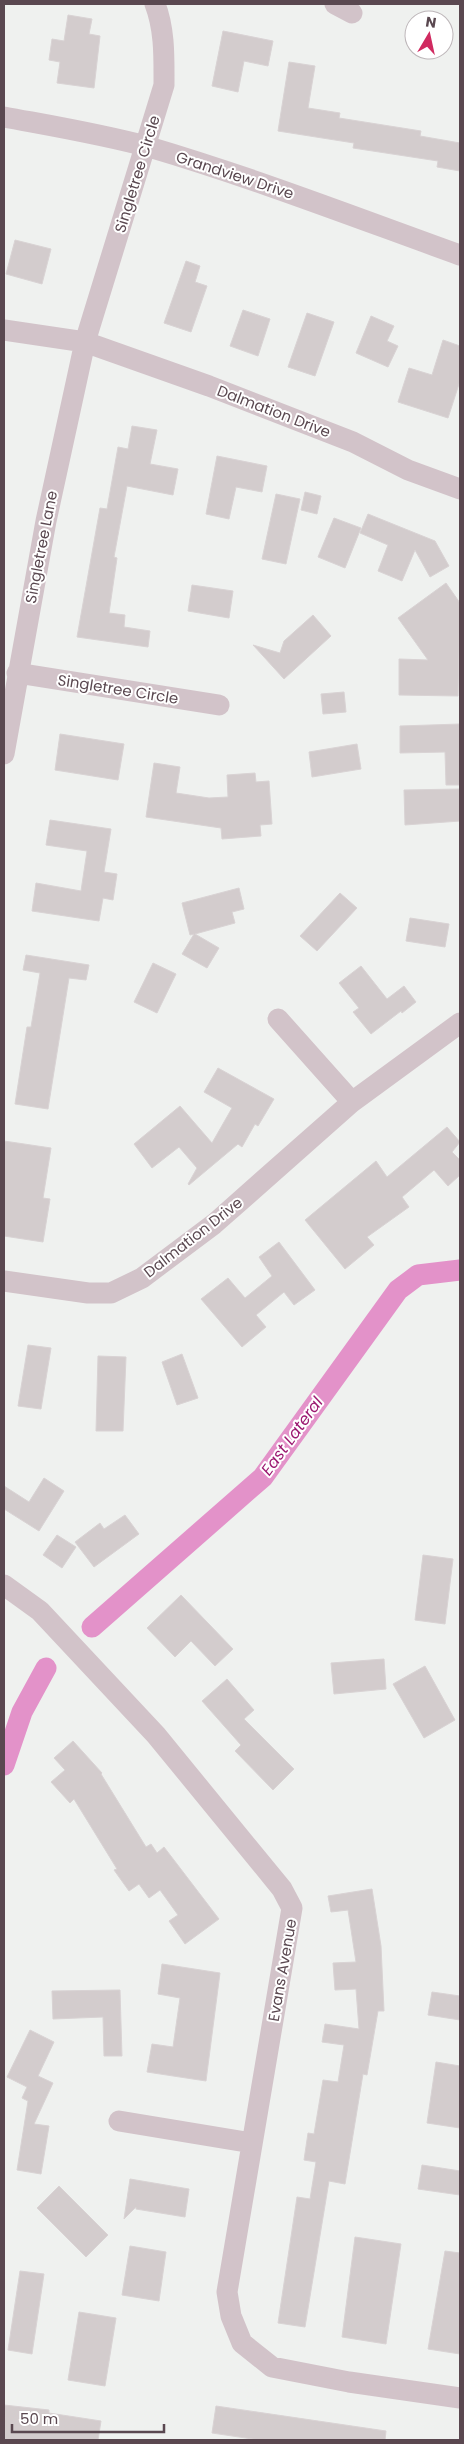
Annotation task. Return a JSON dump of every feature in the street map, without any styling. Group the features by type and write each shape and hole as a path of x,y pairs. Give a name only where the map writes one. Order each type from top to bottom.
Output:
{"street":[{"name":"Singletree Circle","path":"84,342 164,85 164,50 159,14 155,4"},
{"name":"Grandview Drive","path":"4,117 86,132 231,172 460,255"},
{"name":"Dalmation Drive","path":"4,330 84,342 209,386 326,431 408,470 460,489"},
{"name":"Singletree Lane","path":"4,754 17,673 46,521 84,342"},
{"name":"Singletree Circle","path":"17,673 219,705"},
{"path":"278,1019 352,1102"},
{"name":"Dalmation Drive","path":"4,1281 88,1293 111,1293 142,1278 214,1224 352,1102 460,1023"},
{"name":"Evans Avenue","path":"4,1586 40,1611 156,1735 282,1889 292,1908 227,2292 231,2316 242,2343 272,2366 349,2382 460,2398"},
{"path":"119,2121 252,2143"}],"building":[{"path":"68,15 92,19 89,34 100,36 94,88 57,83 60,62 49,60 52,39 64,41"},
{"path":"223,31 273,41 268,66 244,61 238,92 212,86"},
{"path":"289,62 315,66 308,108 340,113 339,118 421,131 420,136 460,143 460,171 437,167 438,161 353,148 354,143 278,131"},
{"path":"15,240 51,249 42,284 6,274"},
{"path":"186,261 200,266 195,282 207,286 191,332 164,323"},
{"path":"243,310 270,319 258,356 230,346"},
{"path":"307,313 334,322 315,376 288,367"},
{"path":"371,316 394,326 387,341 398,346 388,367 356,353"},
{"path":"443,340 460,346 460,381 448,418 398,402 409,368 432,375"},
{"path":"132,426 157,430 150,464 178,469 173,495 127,486 114,557 117,558 109,613 125,615 124,627 150,631 148,647 77,637 100,508 107,509 118,447 128,449"},
{"path":"217,456 267,466 262,492 236,487 229,519 206,514"},
{"path":"305,492 321,496 317,514 301,510"},
{"path":"276,494 300,499 286,564 262,559"},
{"path":"368,514 435,541 449,566 430,577 415,550 402,581 378,571 388,545 360,533"},
{"path":"334,518 361,528 345,568 318,557"},
{"path":"446,583 460,603 458,696 399,695 399,659 428,660 398,618"},
{"path":"192,585 233,591 229,618 188,611"},
{"path":"313,615 331,636 284,679 253,645 280,653 284,641"},
{"path":"344,692 346,712 323,714 321,694"},
{"path":"460,724 460,785 446,785 445,752 400,753 400,726"},
{"path":"60,734 124,744 118,780 55,770"},
{"path":"357,744 361,769 312,777 309,752"},
{"path":"154,763 180,767 176,793 209,798 228,797 227,775 255,773 256,782 269,781 272,824 260,825 261,836 222,839 221,828 146,817"},
{"path":"460,789 460,821 405,825 404,790"},
{"path":"50,820 111,829 104,872 117,874 113,900 103,898 99,921 32,911 36,883 81,891 87,851 46,845"},
{"path":"239,888 244,909 232,912 235,923 195,934 219,948 207,968 182,954 194,934 190,935 182,903"},
{"path":"340,893 357,908 317,951 300,936"},
{"path":"410,918 449,924 445,947 406,941"},
{"path":"26,955 89,965 86,980 69,978 48,1109 15,1104 27,1027 31,1027 40,973 23,970"},
{"path":"153,963 176,974 157,1013 134,1002"},
{"path":"361,966 387,999 404,986 416,1002 371,1034 353,1012 359,1008 339,983"},
{"path":"218,1068 274,1099 258,1126 255,1124 242,1147 238,1144 189,1185 197,1168 179,1147 152,1168 134,1144 180,1106 212,1143 232,1108 204,1092"},
{"path":"447,1127 460,1142 452,1152 460,1160 460,1175 448,1186 434,1170 402,1197 409,1207 367,1237 374,1245 345,1269 305,1220 376,1161 387,1177"},
{"path":"4,1141 51,1148 43,1198 50,1199 43,1242 4,1236"},
{"path":"279,1242 315,1290 294,1305 284,1292 256,1315 266,1327 242,1347 201,1299 228,1278 245,1298 272,1276 259,1257"},
{"path":"28,1345 51,1348 41,1409 18,1406"},
{"path":"182,1354 198,1398 177,1405 162,1362"},
{"path":"98,1356 126,1357 123,1431 96,1431"},
{"path":"44,1478 64,1491 39,1531 4,1509 4,1486 29,1502"},
{"path":"125,1515 139,1534 94,1567 75,1542 100,1523 104,1529"},
{"path":"57,1535 76,1547 62,1568 43,1555"},
{"path":"423,1555 453,1559 445,1624 415,1620"},
{"path":"181,1595 233,1649 215,1666 191,1641 175,1657 147,1628"},
{"path":"384,1659 386,1689 334,1694 331,1663"},
{"path":"425,1666 455,1720 424,1738 393,1684"},
{"path":"227,1679 254,1710 244,1719 294,1769 273,1790 235,1751 241,1745 202,1701"},
{"path":"73,1741 102,1773 146,1847 151,1844 157,1853 164,1847 219,1919 185,1944 169,1921 178,1915 160,1890 149,1898 139,1884 129,1891 114,1870 117,1869 74,1799 70,1803 51,1782 65,1770 54,1758"},
{"path":"372,1889 381,1946 384,2011 378,2011 367,2075 363,2074 345,2184 329,2181 305,2327 278,2323 297,2197 310,2199 316,2162 304,2160 308,2133 314,2134 323,2080 338,2082 344,2045 322,2042 325,2024 359,2029 356,1989 335,1990 333,1963 356,1962 348,1910 331,1912 328,1896"},
{"path":"162,1964 220,1973 206,2081 147,2072 152,2044 173,2047 180,1998 158,1994"},
{"path":"120,1990 122,2056 104,2056 103,2017 53,2019 52,1991"},
{"path":"432,1992 460,1996 460,2020 428,2015"},
{"path":"30,2030 54,2042 38,2076 53,2083 34,2124 49,2126 41,2174 17,2170 28,2101 22,2098 27,2087 7,2077"},
{"path":"436,2062 460,2066 460,2128 427,2123"},
{"path":"422,2165 460,2171 460,2195 418,2189"},
{"path":"130,2179 189,2189 185,2217 136,2209 136,2207 124,2219"},
{"path":"59,2186 108,2235 86,2257 37,2208"},
{"path":"355,2237 401,2244 386,2344 342,2337"},
{"path":"130,2246 166,2252 159,2301 122,2295"},
{"path":"445,2251 460,2253 460,2354 428,2349"},
{"path":"20,2271 44,2274 32,2354 8,2350"},
{"path":"79,2312 116,2318 105,2386 68,2380"},
{"path":"4,2405 49,2410 49,2413 101,2421 98,2440 4,2440"},
{"path":"216,2406 386,2431 385,2440 259,2440 212,2433"}],"waterway":[{"name":"East Lateral","path":"92,1627 263,1477 398,1290 418,1275 460,1270"},
{"name":"East Lateral","path":"4,1765 22,1712 46,1668"}]}
